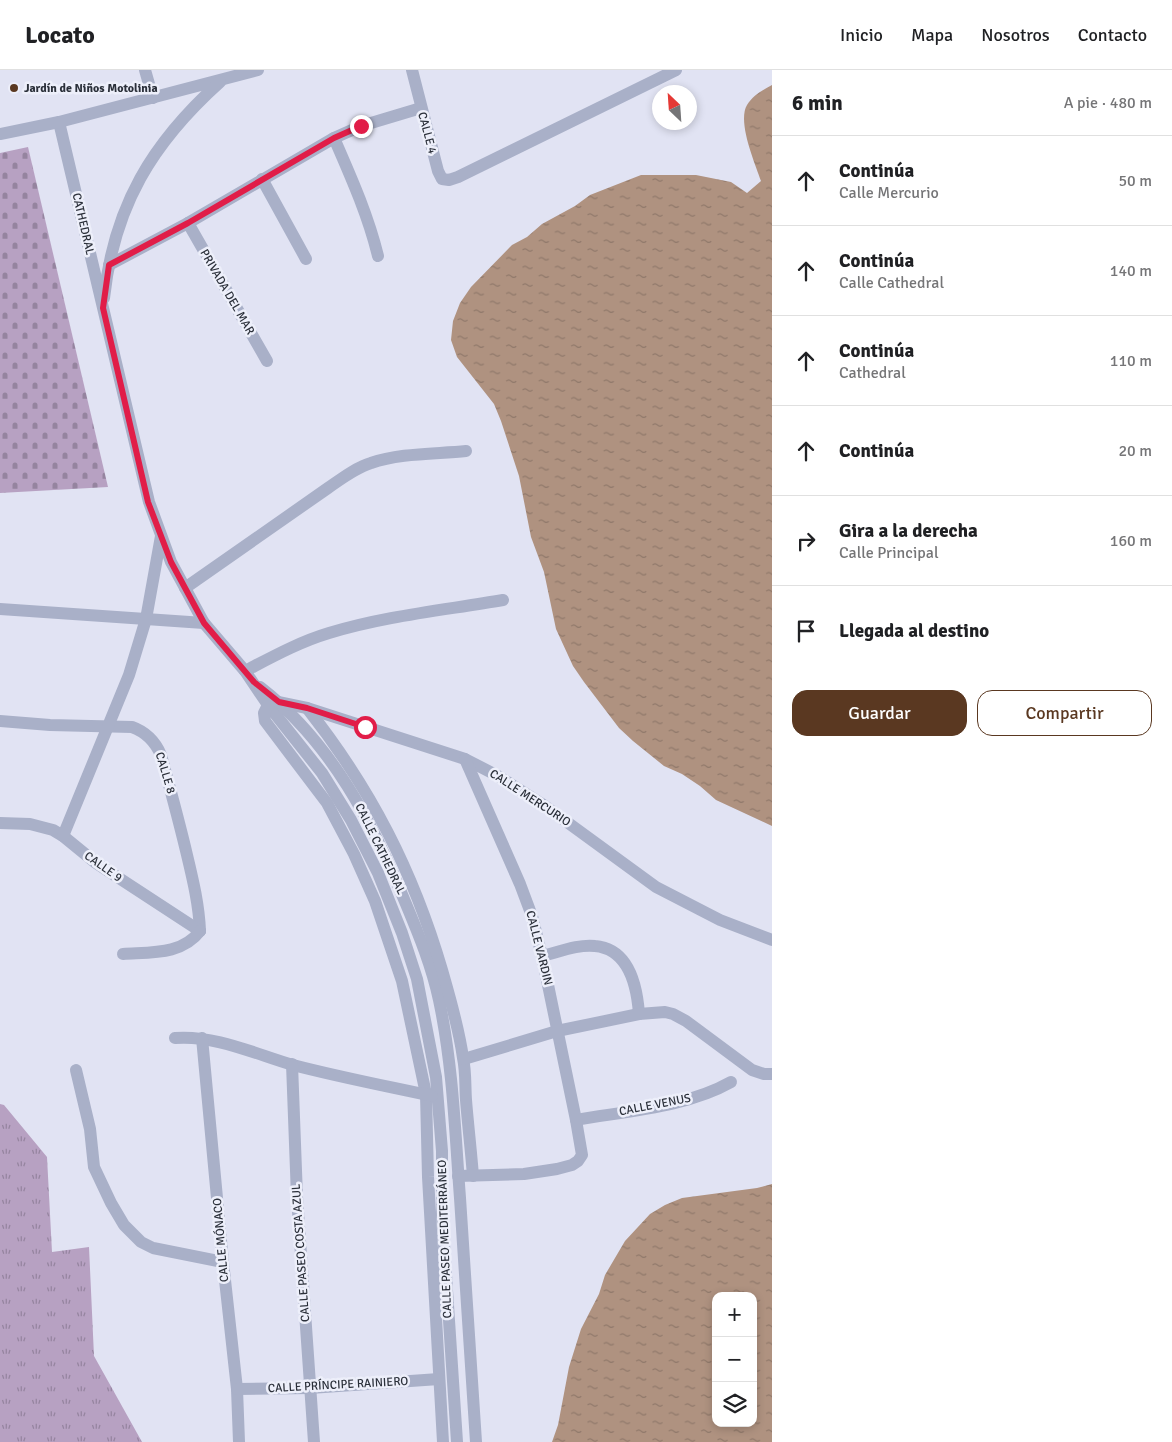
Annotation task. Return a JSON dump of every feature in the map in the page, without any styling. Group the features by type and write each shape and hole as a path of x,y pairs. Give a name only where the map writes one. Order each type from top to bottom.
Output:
{"street":[{"path":"144,70 153,98"},
{"path":"0,134 59,122 258,70"},
{"name":"CALLE 4","path":"412,70 438,171 442,179 449,180 458,178 676,70"},
{"path":"103,308 116,233 138,181 152,157 196,103 222,80"},
{"path":"109,265 188,223 334,138 361,126 421,108"},
{"name":"CATHEDRAL","path":"59,122 148,502"},
{"path":"334,138 351,175 370,226 378,256"},
{"path":"262,179 306,259"},
{"name":"PRIVADA DEL MAR","path":"188,223 267,361"},
{"path":"185,588 352,472 371,463 395,458 466,451"},
{"name":"CALLE CATHEDRAL","path":"148,502 171,562 204,623 254,682 335,765 363,811 384,853 415,927 438,1000 447,1048"},
{"path":"63,836 129,675 146,619 161,536"},
{"path":"245,671 307,640 330,632 372,622 503,600"},
{"path":"0,609 204,623"},
{"path":"274,703 264,714 265,721 327,803 354,854 375,901 402,981 431,1096 428,1177 443,1442"},
{"name":"CALLE CATHEDRAL","path":"274,703 351,820 378,873 402,933 417,979 428,1036"},
{"name":"CALLE MERCURIO","path":"274,703 307,708 465,759 498,776 545,806 656,886 720,920 772,940"},
{"path":"307,708 333,741 366,790 392,839 415,890 435,946 451,1000 464,1058 473,1176 458,1176"},
{"name":"CALLE 8","path":"0,721 50,725 132,727 141,730 156,744 161,754 193,880 200,931"},
{"name":"CALLE VARDIN","path":"465,759 520,884 532,916 542,956 582,1155 578,1161 557,1169 524,1174 473,1176"},
{"name":"CALLE 9","path":"0,822 44,827 63,836 96,863 200,931"},
{"path":"123,954 177,949 194,939 200,931"},
{"path":"542,956 582,947 595,946 609,949 618,955 631,974 636,987 639,1014"},
{"path":"464,1058 557,1031 656,1012 673,1014 752,1070 764,1074 772,1074"},
{"name":"CALLE PASEO MEDITERRÁNEO","path":"428,1036 436,1077 431,1096 442,1152 442,1214 457,1442"},
{"path":"175,1038 202,1038 292,1064 431,1096 454,1099"},
{"name":"CALLE MÓNACO","path":"202,1038 237,1389 239,1442"},
{"name":"CALLE PASEO MEDITERRÁNEO","path":"447,1048 454,1099 476,1442"},
{"name":"CALLE PASEO COSTA AZUL","path":"292,1064 298,1197 314,1442"},
{"path":"76,1070 90,1129 94,1167 111,1204 124,1225 141,1242 153,1248 223,1262"},
{"name":"CALLE VENUS","path":"576,1120 652,1107 701,1096 731,1082"},
{"name":"CALLE PRÍNCIPE RAINIERO","path":"237,1389 310,1388 439,1379"}],"green space":[{"path":"28,147 108,487 0,493 0,153"},
{"path":"0,1104 4,1105 47,1157 52,1252 89,1247 94,1356 142,1442 0,1442"}],"water":[{"path":"772,85 772,826 716,800 682,774 664,766 619,728 573,666 556,629 544,572 531,537 519,476 501,421 494,404 457,357 451,340 453,321 460,303 471,287 512,245 590,195 641,175 696,175 731,182 747,193 761,181 745,132 744,112 752,98"},
{"path":"772,1184 772,1442 552,1442 558,1425 569,1367 581,1329 599,1294 605,1275 625,1241 650,1214 682,1198 757,1188"}],"place":[{"name":"Jardín de Niños Motolinia","path":"14,88"}],"route":[{"path":"361,126 334,138 188,223 109,265 103,308 148,502 171,562 204,623 254,682 279,702 307,708 365,727"}]}
